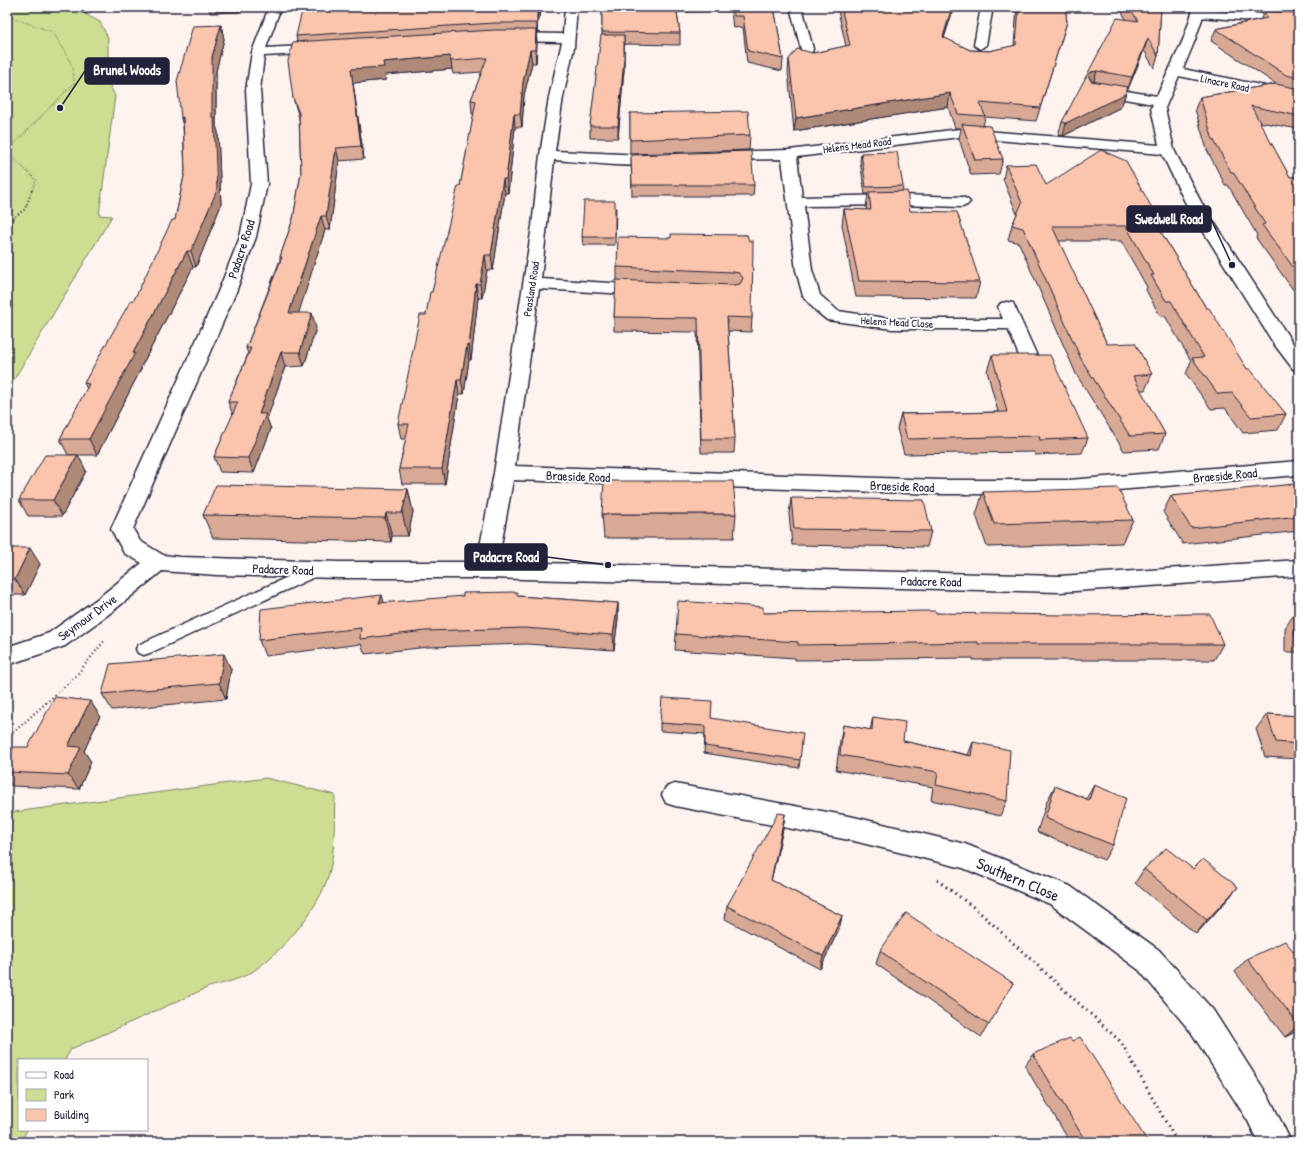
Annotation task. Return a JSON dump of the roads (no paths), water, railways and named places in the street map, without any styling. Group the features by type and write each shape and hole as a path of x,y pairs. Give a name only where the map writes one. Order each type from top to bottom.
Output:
{"street":[{"name":"Padacre Road","path":"275,7 258,52 253,90 259,184 248,237 227,292 122,529 132,547 158,562 217,567 316,570 486,570 1060,584 1299,568"},
{"name":"Peasland Road","path":"486,570 504,473 532,284 556,97 568,47 571,7"},
{"path":"796,7 807,49"},
{"path":"980,45 987,7"},
{"path":"1299,20 1197,10 1175,71 1158,108 1167,150 1193,202 1283,344 1299,365"},
{"path":"494,37 569,38"},
{"path":"258,52 332,48"},
{"name":"Linacre Road","path":"1175,71 1299,97"},
{"path":"1093,89 1161,101"},
{"name":"Helens Mead Road","path":"708,157 789,154 960,133 1167,150"},
{"path":"548,154 631,160 677,158"},
{"name":"Helens Mead Close","path":"789,154 804,270 812,296 833,316 892,324 1013,324"},
{"path":"796,202 900,200 962,202"},
{"path":"532,284 662,290"},
{"path":"1006,306 1029,358"},
{"name":"Braeside Road","path":"504,473 940,487 1069,487 1299,468"},
{"name":"Seymour Drive","path":"7,656 57,640 105,605 158,562"},
{"name":"Southern Close","path":"675,795 854,829 965,856 1060,895 1149,960 1202,1021 1259,1110 1275,1142"}],"lane":[{"path":"144,649 316,570"}],"place":[{"name":"Brunel Woods","path":"60,108"},
{"name":"Swedwell Road","path":"1232,265"},
{"name":"Padacre Road","path":"608,565"}]}
